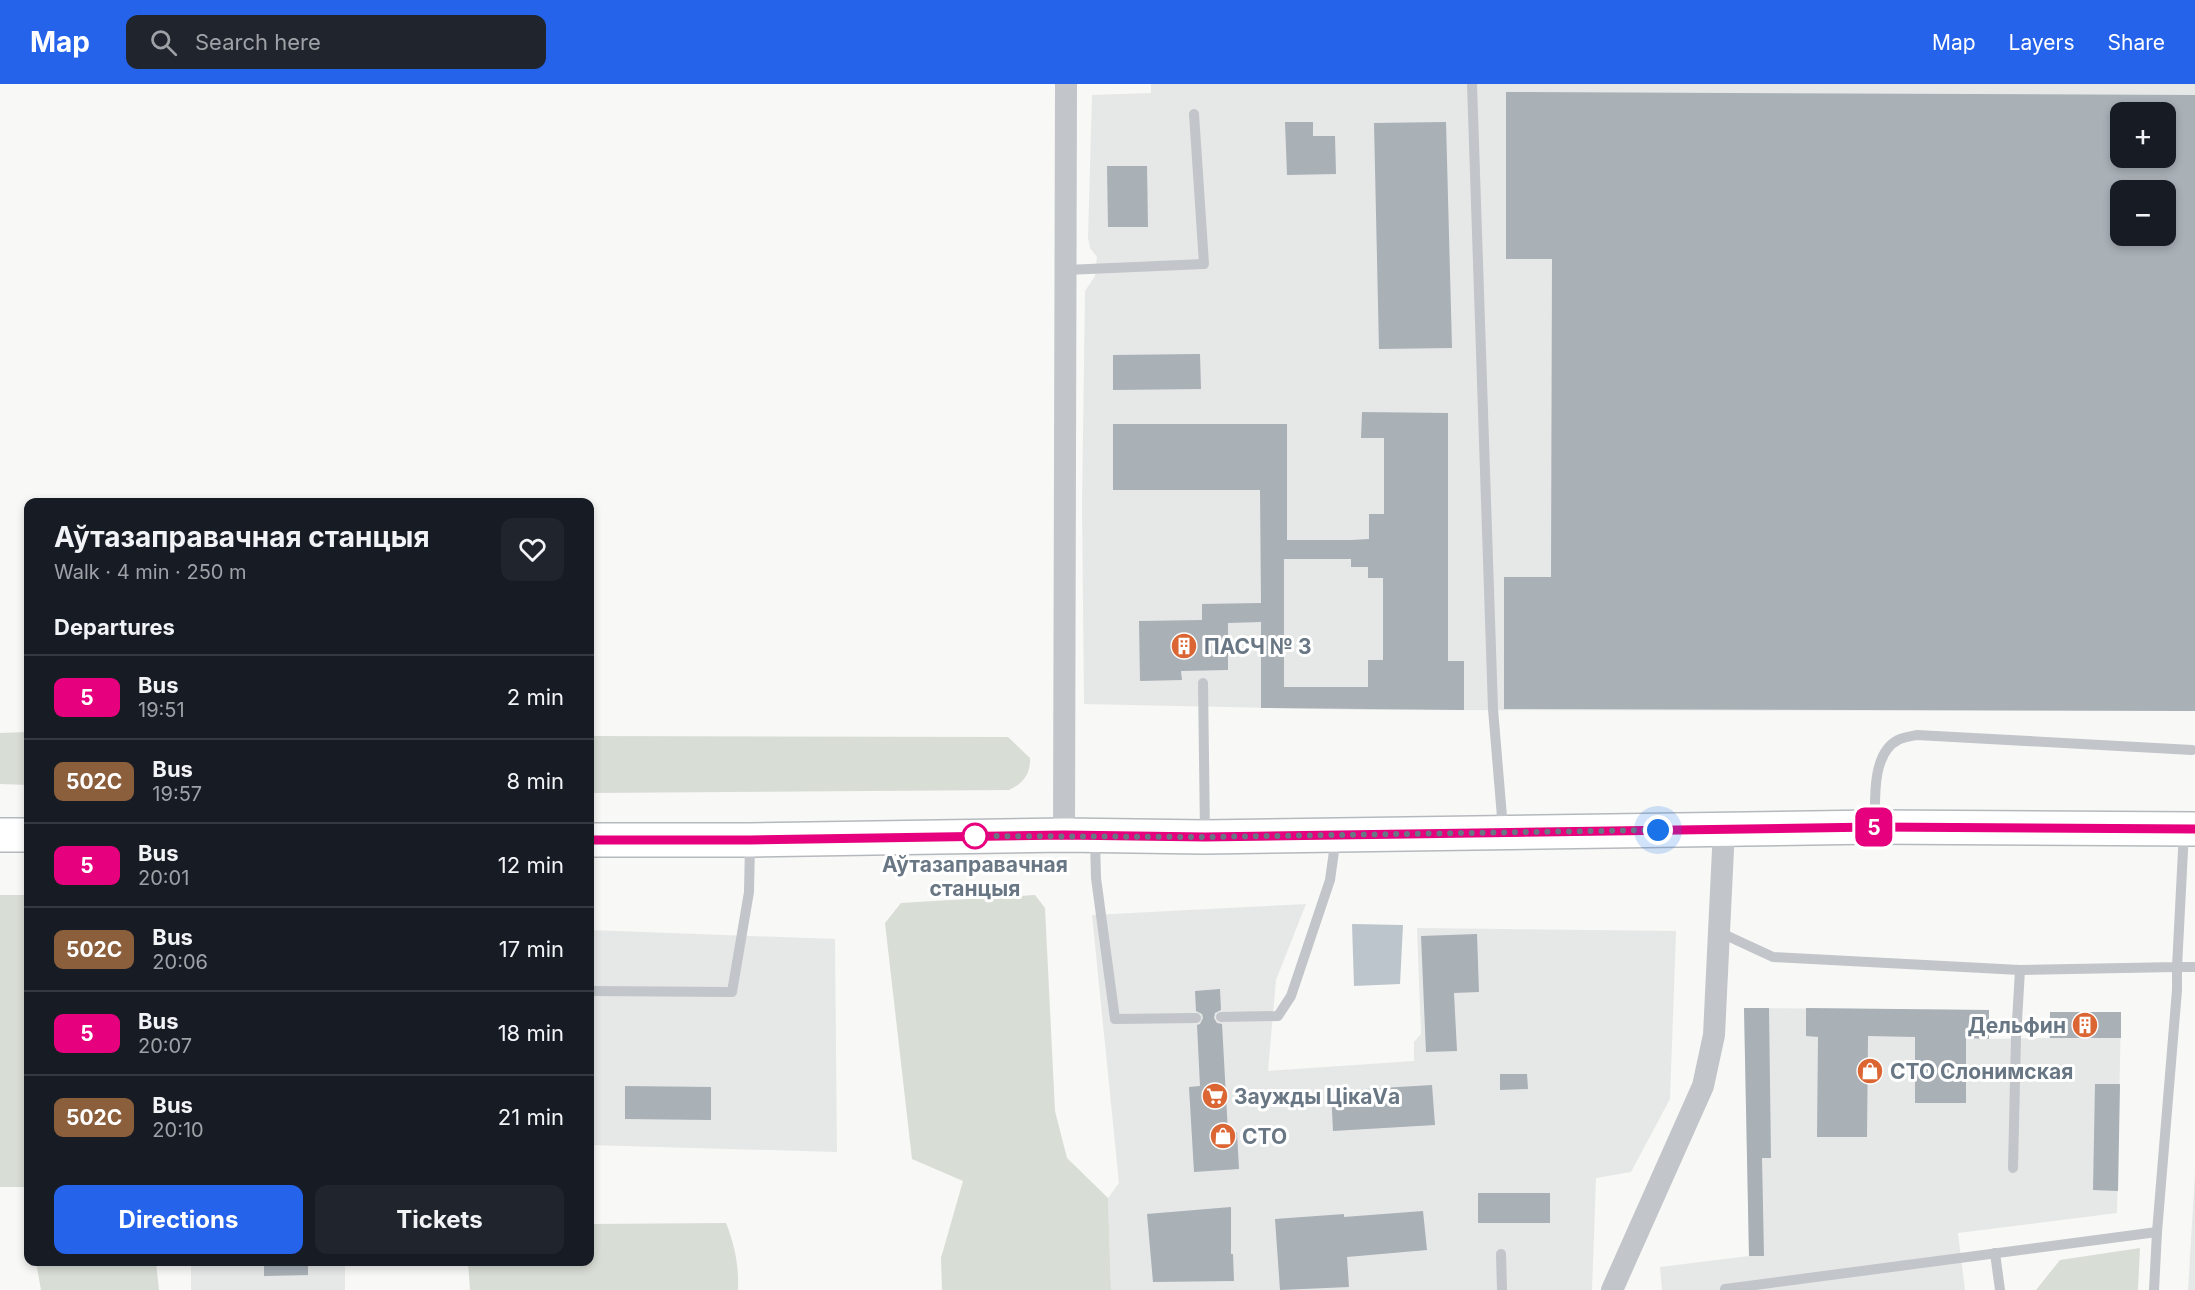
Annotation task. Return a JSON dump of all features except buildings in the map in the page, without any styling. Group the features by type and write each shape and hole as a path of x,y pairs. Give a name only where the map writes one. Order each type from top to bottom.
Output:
{"main road":[{"path":"594,840 1079,835 1205,837 1875,827 2189,829"},
{"path":"0,835 24,835"}],"street":[{"path":"1066,84 1066,270 1079,835"},
{"path":"1612,1290 1703,1086 1714,1035 1724,829"}],"lane":[{"path":"1472,84 1493,709 1504,832"},
{"path":"1066,270 1204,264 1194,114"},
{"path":"1203,683 1205,837"},
{"path":"1875,827 1876,780 1882,758 1897,740 1917,735 2192,750"},
{"path":"2154,1290 2189,829"},
{"path":"1221,1017 1278,1016 1292,996 1330,880 1336,834"},
{"path":"1079,835 1096,878 1115,1019 1196,1018"},
{"path":"594,992 732,992 749,892 750,840"},
{"path":"1719,932 1773,957 2020,970 2195,967"},
{"path":"2013,1168 2020,970"},
{"path":"1725,1289 2157,1233"},
{"path":"1995,1253 2000,1290"},
{"path":"1501,1254 1502,1290"}],"shaded area":[{"path":"1151,84 2195,84 2195,711 1368,710 1084,704 1082,505 1085,291 1095,276 1097,257 1090,248 1088,238 1092,95 1151,93"},
{"path":"24,732 24,785 0,784 0,733"},
{"path":"594,736 1008,737 1030,758 1025,777 1009,790 594,793"},
{"path":"0,895 24,895 24,1187 0,1187"},
{"path":"1035,895 1045,908 1055,1111 1067,1158 1108,1198 1111,1290 942,1290 941,1258 963,1181 912,1159 885,923 901,903"},
{"path":"1306,904 1276,980 1268,1071 1414,1061 1414,1042 1421,1034 1417,928 1676,931 1670,1099 1631,1172 1596,1178 1592,1290 1111,1290 1108,1198 1119,1183 1092,915"},
{"path":"1352,924 1403,925 1400,984 1354,986"},
{"path":"594,930 835,939 837,1152 594,1145"},
{"path":"1744,1008 1989,1010 1989,1039 2049,1038 2050,1012 2121,1012 2117,1213 1958,1233 1965,1290 1662,1290 1660,1267 1749,1256"},
{"path":"2195,1173 2195,1290 2188,1290"},
{"path":"726,1223 736,1256 738,1290 470,1290 468,1266 594,1266 594,1224"},
{"path":"2140,1248 2138,1290 2036,1290 2060,1260"},
{"path":"37,1266 156,1266 159,1290 41,1290"},
{"path":"191,1266 345,1266 345,1290 191,1290"}],"bus line":[{"name":"5","path":"594,840 1064,835 1205,837 1875,827 2195,829"}],"place":[{"name":"ПАСЧ № 3","path":"1184,646"},
{"name":"Аўтазаправачная станцыя","path":"975,836"},
{"name":"Дельфин","path":"2085,1025"},
{"name":"СТО Слонимская","path":"1870,1071"},
{"name":"Заужды ЦікаVа","path":"1215,1096"},
{"name":"СТО","path":"1223,1136"}],"route":[{"path":"975,836 1205,837 1658,830"}]}
